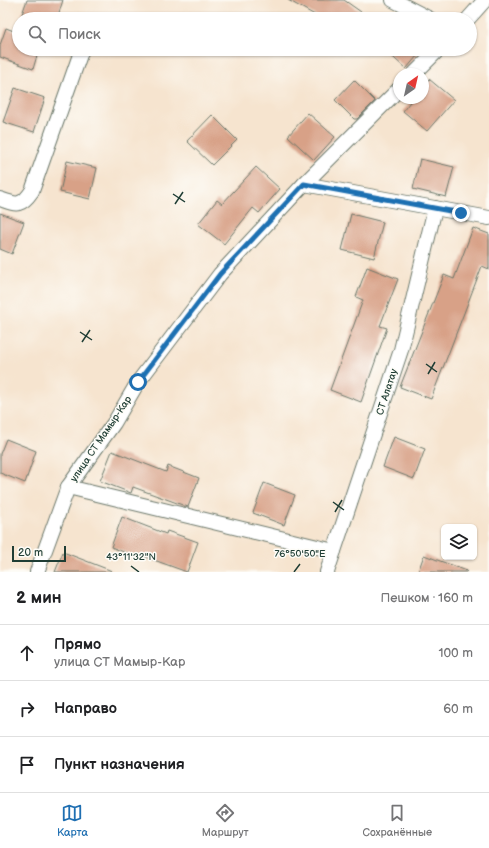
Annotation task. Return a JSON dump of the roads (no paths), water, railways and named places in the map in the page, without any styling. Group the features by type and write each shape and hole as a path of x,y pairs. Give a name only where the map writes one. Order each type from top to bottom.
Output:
{"street":[{"path":"394,0 417,12"},
{"path":"474,12 485,0"},
{"path":"0,199 15,205 25,201 32,191 80,56"},
{"path":"420,68 432,56"},
{"name":"улица СТ Мамыр-Кар","path":"37,572 68,487 114,423 138,382 220,274 304,184 393,95"},
{"path":"304,184 489,218"},
{"name":"СТ Алатау","path":"327,572 401,350 434,208"},
{"path":"68,487 334,551"}]}
